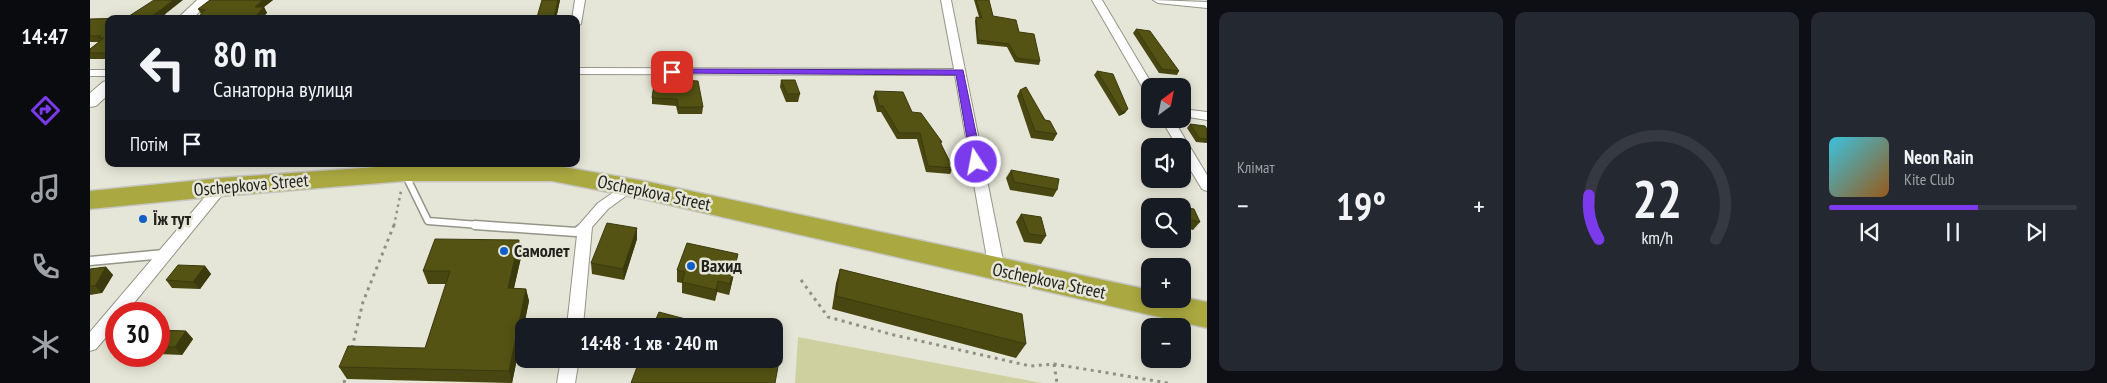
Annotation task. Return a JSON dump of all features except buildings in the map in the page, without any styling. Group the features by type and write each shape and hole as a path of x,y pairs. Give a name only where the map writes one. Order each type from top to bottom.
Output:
{"highway":[{"name":"Oschepkova Street","path":"90,200 221,187 405,173 553,168 629,187 997,270 1207,315"}],"street":[{"path":"188,15 205,0"},
{"path":"578,15 580,0"},
{"path":"946,0 997,270"},
{"path":"1097,0 1143,78"},
{"path":"1158,0 1207,5"},
{"path":"580,71 960,72"},
{"path":"90,73 105,73"},
{"path":"90,102 105,89"},
{"path":"1191,113 1207,116"},
{"path":"1172,128 1207,186"},
{"path":"90,344 221,187"},
{"path":"575,318 585,226 603,206 629,187"},
{"path":"566,383 568,368"}],"lane":[{"path":"405,173 428,221 576,232 585,226"},
{"path":"90,260 165,254"}],"path":[{"path":"350,356 363,302 393,230 405,173"},
{"path":"802,280 828,317 894,335 1030,366 1054,364 1168,383"},
{"path":"1054,364 1057,383"},
{"path":"344,383 346,374"}],"green space":[{"path":"798,337 1042,383 795,383"}],"place":[{"name":"Їж тут","path":"143,219"},
{"name":"Самолет","path":"504,251"},
{"name":"Вахид","path":"691,266"}],"route":[{"path":"672,72 960,72 976,162"}]}
